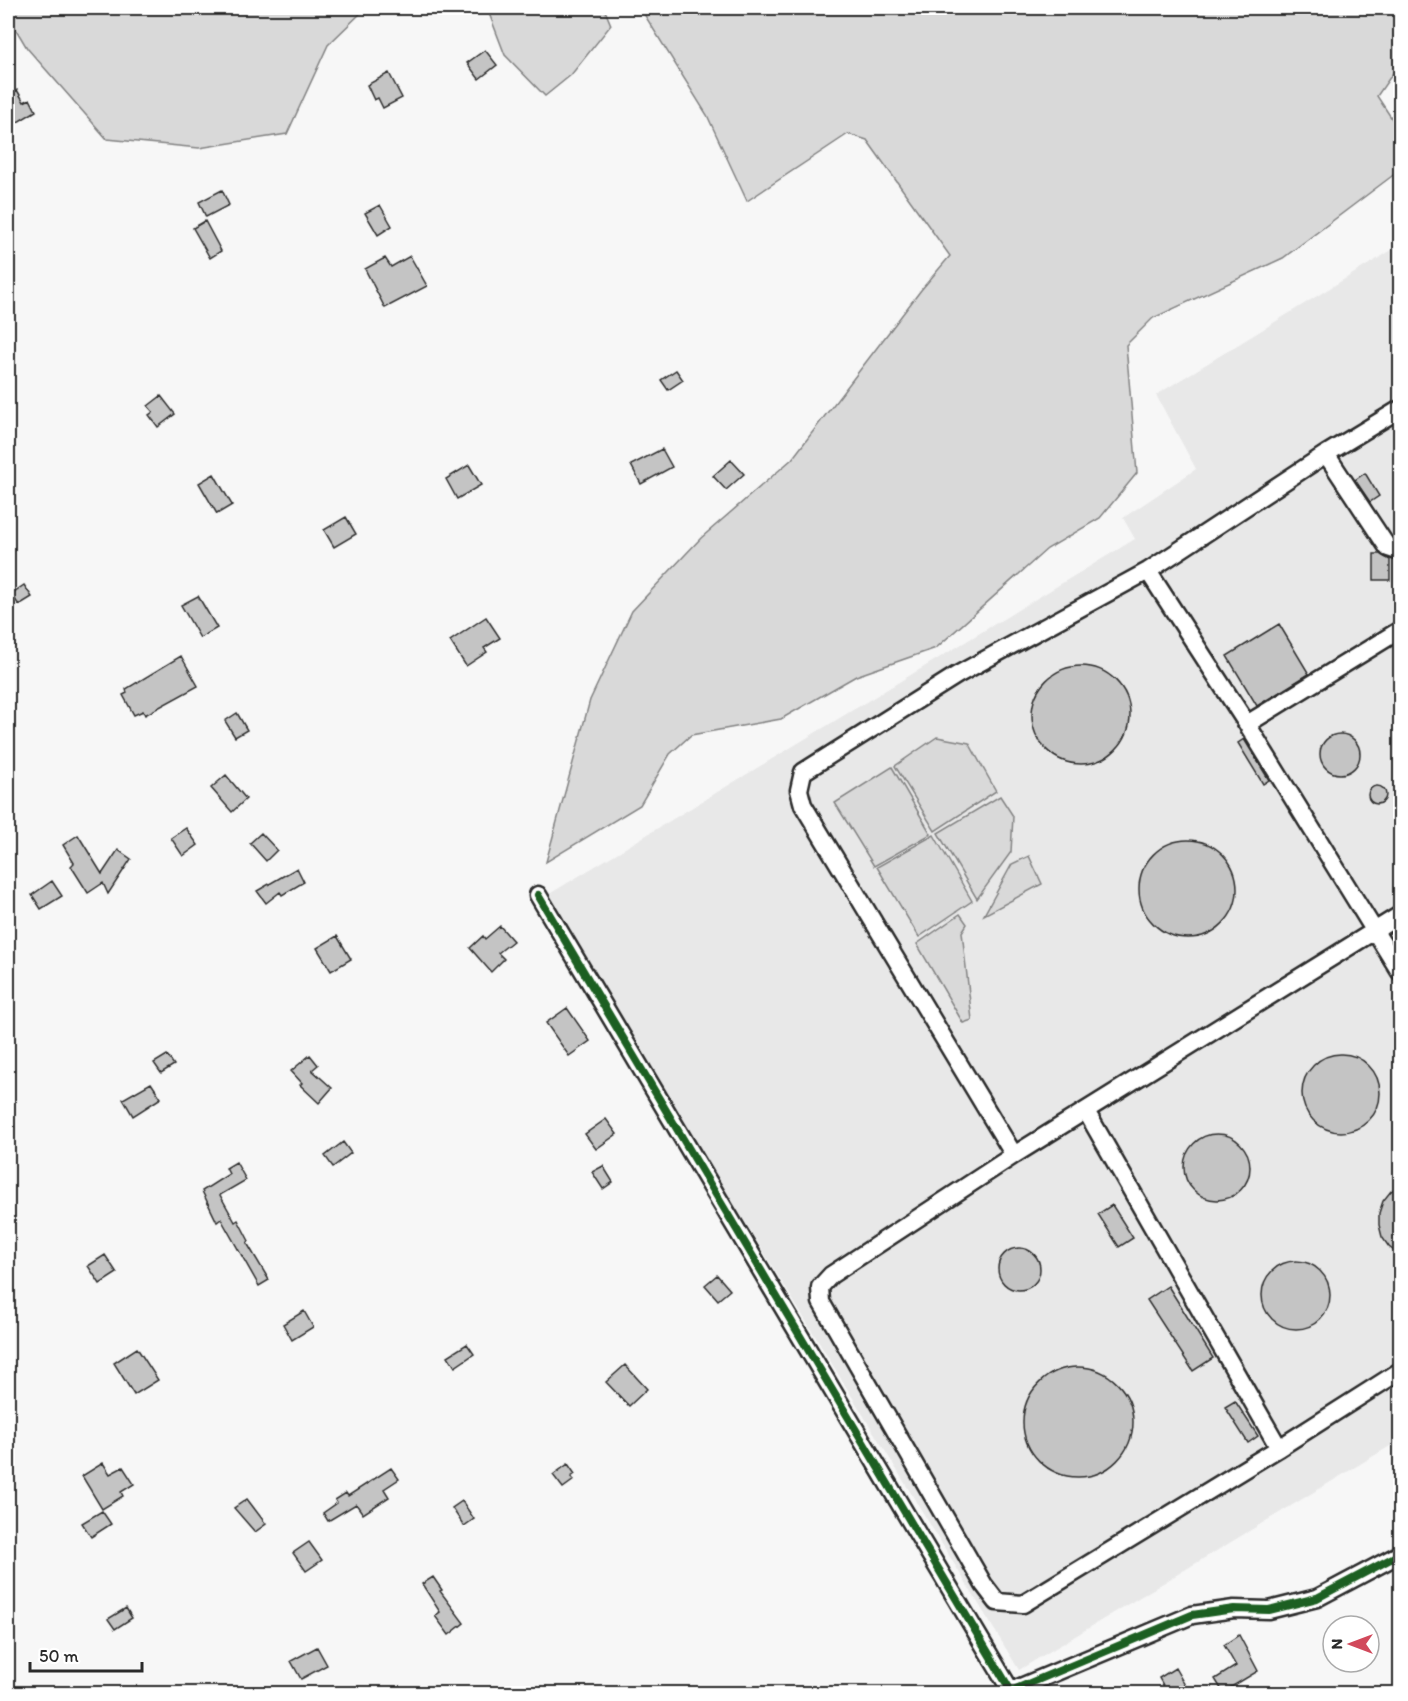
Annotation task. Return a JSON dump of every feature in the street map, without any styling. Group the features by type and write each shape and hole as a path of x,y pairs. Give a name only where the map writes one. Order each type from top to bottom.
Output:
{"street":[{"path":"1014,1155 803,805 799,790 803,772 957,675 1148,571 1326,454 1401,409"},
{"path":"1326,454 1388,548 1401,552"},
{"path":"1148,571 1247,724 1374,932 1401,972"},
{"path":"1247,724 1401,630"},
{"path":"538,895 1008,1692 1192,1615 1234,1609 1269,1610 1317,1598 1401,1554"},
{"path":"1401,915 1014,1155 831,1275 820,1287 821,1302 984,1585 998,1602 1023,1604 1280,1448 1401,1371"},
{"path":"1086,1111 1280,1448"}],"shaded area":[{"path":"8,8 366,8 328,45 287,134 199,148 107,139 27,48 8,16"},
{"path":"487,8 604,8 611,25 571,75 545,96 505,55"},
{"path":"653,8 1400,8 1400,63 1377,96 1400,131 1400,170 1283,258 1153,318 1126,345 1137,473 1100,518 1047,549 936,648 856,676 781,719 691,735 670,754 640,805 546,862 590,700 632,611 701,538 792,459 921,290 950,256 867,140 848,134 747,201 707,115 644,14"},
{"path":"1400,245 1400,1440 1019,1670 546,896 1135,539 1123,518 1196,469 1156,395"},
{"path":"937,737 969,743 996,791 935,831 895,766"},
{"path":"892,767 931,834 874,866 835,803"},
{"path":"1000,796 1013,816 1011,852 977,899 938,833"},
{"path":"934,835 972,901 919,937 877,867"},
{"path":"1029,856 1042,884 984,915 1012,864"},
{"path":"960,914 967,924 962,932 972,1020 963,1023 917,944"}],"building":[{"path":"485,50 497,65 479,79 467,63"},
{"path":"389,73 402,98 383,108 378,98 374,100 367,85"},
{"path":"17,90 24,102 30,99 36,111 8,128 8,96"},
{"path":"222,190 229,205 206,217 199,202"},
{"path":"380,205 392,226 378,235 365,213"},
{"path":"205,221 221,251 210,258 193,228"},
{"path":"410,256 427,286 385,308 365,269 385,258 391,267"},
{"path":"676,370 683,380 668,390 661,380"},
{"path":"161,396 175,414 158,427 149,415 153,412 148,406"},
{"path":"662,449 672,467 641,484 631,465"},
{"path":"731,460 744,474 726,490 713,476"},
{"path":"469,465 481,485 457,499 446,479"},
{"path":"1365,473 1379,496 1370,502 1355,480"},
{"path":"214,474 232,505 217,514 199,483"},
{"path":"346,517 356,534 334,547 324,530"},
{"path":"1374,554 1380,554 1390,560 1390,580 1374,580"},
{"path":"24,585 32,597 19,605 11,594"},
{"path":"198,596 217,628 200,638 181,605"},
{"path":"486,617 500,638 484,648 487,652 466,666 450,641"},
{"path":"1279,624 1309,674 1257,706 1227,656"},
{"path":"181,656 198,686 145,715 143,711 134,715 123,695 127,693 126,689"},
{"path":"1081,666 1100,670 1116,680 1126,696 1130,715 1126,734 1116,750 1100,760 1081,764 1062,760 1046,750 1036,734 1032,715 1036,696 1046,680 1062,670"},
{"path":"237,713 247,730 235,737 225,721"},
{"path":"1340,734 1354,740 1360,754 1354,768 1340,774 1326,768 1320,754 1326,740"},
{"path":"1244,739 1269,780 1263,784 1238,743"},
{"path":"226,775 246,799 232,812 211,788"},
{"path":"1377,786 1383,789 1386,795 1383,801 1377,804 1371,801 1368,795 1371,789"},
{"path":"186,828 198,845 183,856 171,838"},
{"path":"261,833 277,850 266,861 250,843"},
{"path":"78,835 102,874 118,850 131,859 108,894 103,883 88,893 71,866 74,863 63,845"},
{"path":"1188,840 1207,844 1222,855 1233,870 1237,889 1233,908 1222,923 1207,934 1188,938 1169,934 1154,923 1143,908 1139,889 1143,870 1154,855 1169,844"},
{"path":"297,868 304,882 282,895 280,892 266,903 257,891"},
{"path":"52,881 62,896 41,909 32,895"},
{"path":"500,926 513,941 498,953 504,959 491,972 470,948 483,936 485,939"},
{"path":"337,936 351,959 331,971 317,948"},
{"path":"567,1008 590,1041 569,1056 546,1023"},
{"path":"1333,1054 1349,1054 1363,1060 1374,1071 1380,1085 1380,1101 1374,1115 1363,1126 1349,1132 1333,1132 1319,1126 1308,1115 1302,1101 1302,1085 1308,1071 1319,1060"},
{"path":"167,1055 174,1065 161,1073 154,1063"},
{"path":"310,1055 318,1065 312,1070 332,1088 319,1103 300,1085 302,1083 291,1071"},
{"path":"151,1083 161,1098 133,1116 123,1099"},
{"path":"606,1119 617,1134 596,1149 585,1134"},
{"path":"1217,1134 1230,1136 1245,1149 1250,1167 1248,1180 1235,1195 1217,1200 1204,1198 1189,1185 1184,1167 1186,1154 1199,1139"},
{"path":"343,1142 351,1153 333,1167 325,1156"},
{"path":"236,1162 246,1180 220,1195 235,1222 238,1220 249,1241 247,1243 269,1280 259,1286 221,1219 217,1222 202,1191 229,1174 226,1168"},
{"path":"603,1166 613,1182 603,1189 592,1172"},
{"path":"1401,1185 1401,1256 1389,1247 1382,1237 1379,1213 1383,1201 1391,1191"},
{"path":"1112,1205 1133,1238 1119,1247 1098,1214"},
{"path":"1019,1248 1034,1254 1040,1269 1034,1284 1019,1290 1004,1284 998,1269 1004,1254"},
{"path":"105,1255 117,1273 100,1284 88,1266"},
{"path":"1296,1261 1309,1264 1320,1271 1327,1282 1330,1295 1327,1308 1320,1319 1309,1326 1296,1329 1283,1326 1272,1319 1265,1308 1262,1295 1265,1282 1272,1271 1283,1264"},
{"path":"717,1275 730,1290 718,1300 705,1285"},
{"path":"1168,1286 1213,1358 1193,1371 1147,1300"},
{"path":"304,1311 313,1327 292,1340 283,1324"},
{"path":"467,1344 474,1354 455,1367 448,1356"},
{"path":"137,1348 158,1380 134,1395 114,1363"},
{"path":"625,1365 647,1389 629,1406 606,1382"},
{"path":"1078,1367 1099,1371 1117,1383 1129,1401 1133,1422 1129,1443 1117,1461 1099,1473 1078,1477 1057,1473 1039,1461 1027,1443 1023,1422 1027,1401 1039,1383 1057,1371"},
{"path":"1235,1401 1258,1436 1248,1443 1225,1407"},
{"path":"103,1463 110,1474 123,1467 134,1484 121,1492 123,1496 102,1509 82,1476"},
{"path":"568,1464 575,1474 571,1477 574,1480 563,1488 553,1475"},
{"path":"391,1468 399,1479 384,1489 389,1497 363,1514 356,1504 328,1521 323,1513 337,1503 335,1500 346,1493 348,1496"},
{"path":"247,1499 266,1524 255,1532 234,1508"},
{"path":"462,1501 474,1519 464,1526 452,1508"},
{"path":"102,1511 111,1524 91,1537 82,1523"},
{"path":"309,1542 322,1560 306,1571 293,1553"},
{"path":"433,1577 442,1590 440,1591 464,1623 449,1635 435,1616 440,1612 422,1584"},
{"path":"126,1608 132,1618 115,1629 108,1619"},
{"path":"1239,1635 1258,1671 1223,1692 1215,1679 1236,1666 1224,1645"},
{"path":"317,1647 327,1665 301,1679 291,1661"},
{"path":"1175,1668 1190,1694 1168,1694 1159,1678"}],"cycle path":[{"path":"538,895 1011,1691"},
{"path":"1004,1694 1192,1615 1234,1609 1269,1610 1317,1598 1400,1554"}]}
